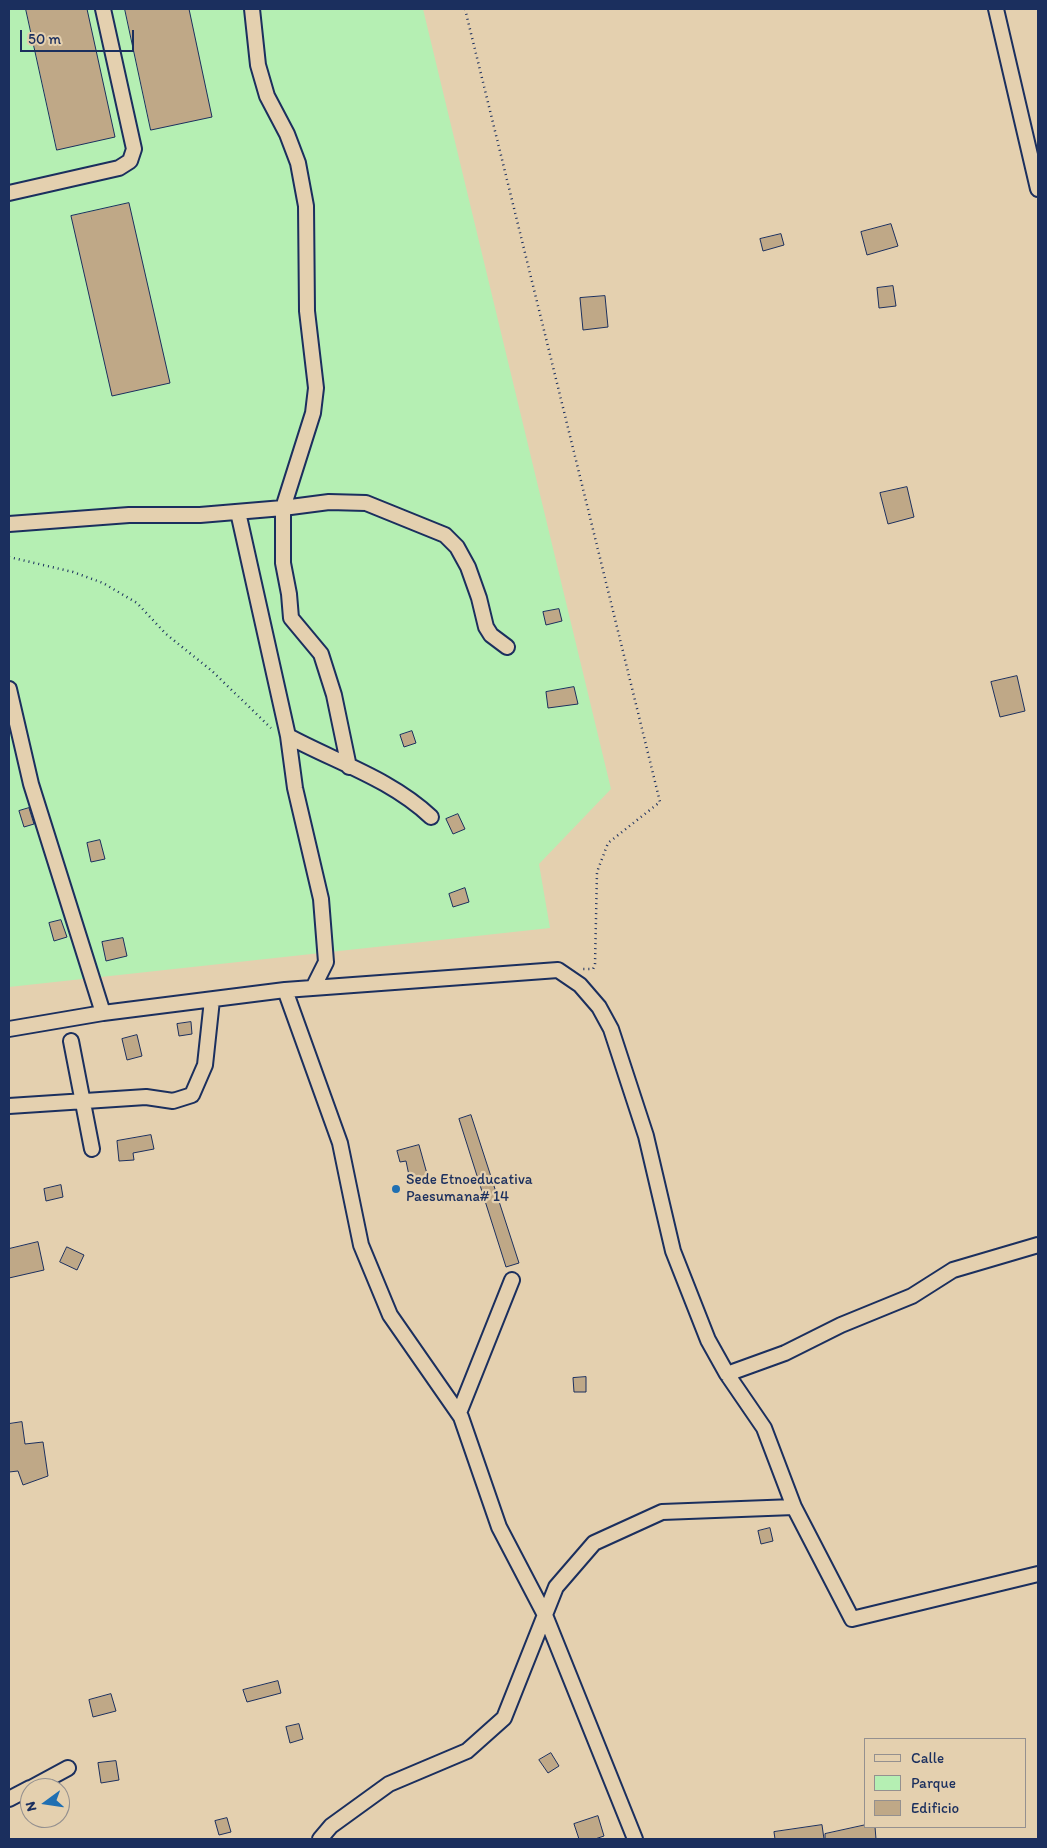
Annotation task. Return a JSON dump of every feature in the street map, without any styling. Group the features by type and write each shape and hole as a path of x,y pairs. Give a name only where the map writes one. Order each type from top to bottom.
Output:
{"street":[{"path":"9,193 119,168 130,162 134,148 103,9"},
{"path":"252,9 258,65 267,96 287,134 298,163 306,206 307,311 316,388 313,413 283,508 283,563 289,594 289,613 321,654 334,695 349,767"},
{"path":"996,9 1038,189"},
{"path":"9,524 130,515 200,515 329,502 366,503 446,535 457,547 468,567 479,598 486,627 491,635 507,647"},
{"path":"238,512 288,736 295,788 321,899 326,962 313,988"},
{"path":"9,689 31,784 103,1013"},
{"path":"288,736 377,779 424,810 431,818"},
{"path":"9,1029 103,1013 285,990 558,970 580,985 599,1007 611,1029 646,1136 673,1251 708,1340 726,1374 764,1428 794,1507 852,1619 1038,1574"},
{"path":"285,990 340,1143 361,1245 386,1306 459,1413 499,1527 545,1615 635,1839"},
{"path":"9,1106 146,1097 173,1102 192,1096 205,1065 212,1000"},
{"path":"71,1041 92,1149"},
{"path":"726,1374 785,1353 841,1325 912,1296 953,1270 1038,1245"},
{"path":"459,1413 512,1280"},
{"path":"320,1839 331,1826 389,1784 467,1751 504,1718 556,1587 594,1543 662,1512 794,1507"},
{"path":"49,1778 68,1768"}],"path":[{"path":"466,9 660,802 608,843 605,850 597,872 595,964 593,969 558,970"},
{"path":"9,558 88,577 103,583 137,603 166,634 212,672 273,729 288,736"}],"green space":[{"path":"9,9 423,9 611,789 539,864 550,928 9,987"}],"building":[{"path":"26,9 87,9 115,137 57,150"},
{"path":"125,9 189,9 212,117 151,130"},
{"path":"129,203 170,383 112,396 71,216"},
{"path":"891,224 898,246 867,255 861,232"},
{"path":"781,234 784,245 763,251 760,239"},
{"path":"893,286 896,306 879,308 877,288"},
{"path":"605,296 608,327 583,330 580,298"},
{"path":"907,487 914,517 888,524 880,493"},
{"path":"559,609 562,621 546,625 543,612"},
{"path":"1017,676 1025,711 1000,717 991,682"},
{"path":"574,687 578,704 548,708 546,692"},
{"path":"412,731 416,743 404,747 400,735"},
{"path":"29,808 34,824 24,827 19,811"},
{"path":"458,814 465,829 453,834 446,819"},
{"path":"100,840 105,859 91,862 87,843"},
{"path":"465,888 469,902 453,907 449,894"},
{"path":"61,920 67,937 54,941 49,923"},
{"path":"123,938 127,956 106,961 102,942"},
{"path":"191,1022 192,1034 179,1036 177,1024"},
{"path":"137,1035 142,1056 127,1060 122,1039"},
{"path":"471,1115 519,1263 506,1267 459,1119"},
{"path":"151,1135 154,1149 133,1153 134,1160 119,1161 117,1141"},
{"path":"419,1145 429,1181 411,1185 406,1161 400,1162 397,1151"},
{"path":"61,1185 63,1197 46,1201 44,1189"},
{"path":"38,1242 44,1270 9,1278 9,1249"},
{"path":"67,1247 84,1255 77,1270 60,1262"},
{"path":"586,1377 586,1392 574,1392 573,1378"},
{"path":"22,1422 25,1444 43,1442 48,1476 23,1485 18,1471 9,1472 9,1424"},
{"path":"770,1528 773,1541 761,1544 758,1531"},
{"path":"278,1681 281,1693 247,1702 243,1690"},
{"path":"111,1694 116,1711 93,1717 89,1700"},
{"path":"299,1724 303,1739 290,1743 286,1727"},
{"path":"551,1753 559,1766 548,1773 539,1760"},
{"path":"116,1761 119,1780 101,1783 98,1763"},
{"path":"598,1816 604,1836 595,1839 579,1839 574,1824"},
{"path":"227,1818 231,1832 219,1835 215,1821"},
{"path":"822,1825 824,1839 775,1839 774,1832"},
{"path":"864,1825 864,1828 875,1828 876,1839 825,1839 825,1834"}],"place":[{"name":"Sede Etnoeducativa Paesumana# 14","path":"396,1189"}]}
